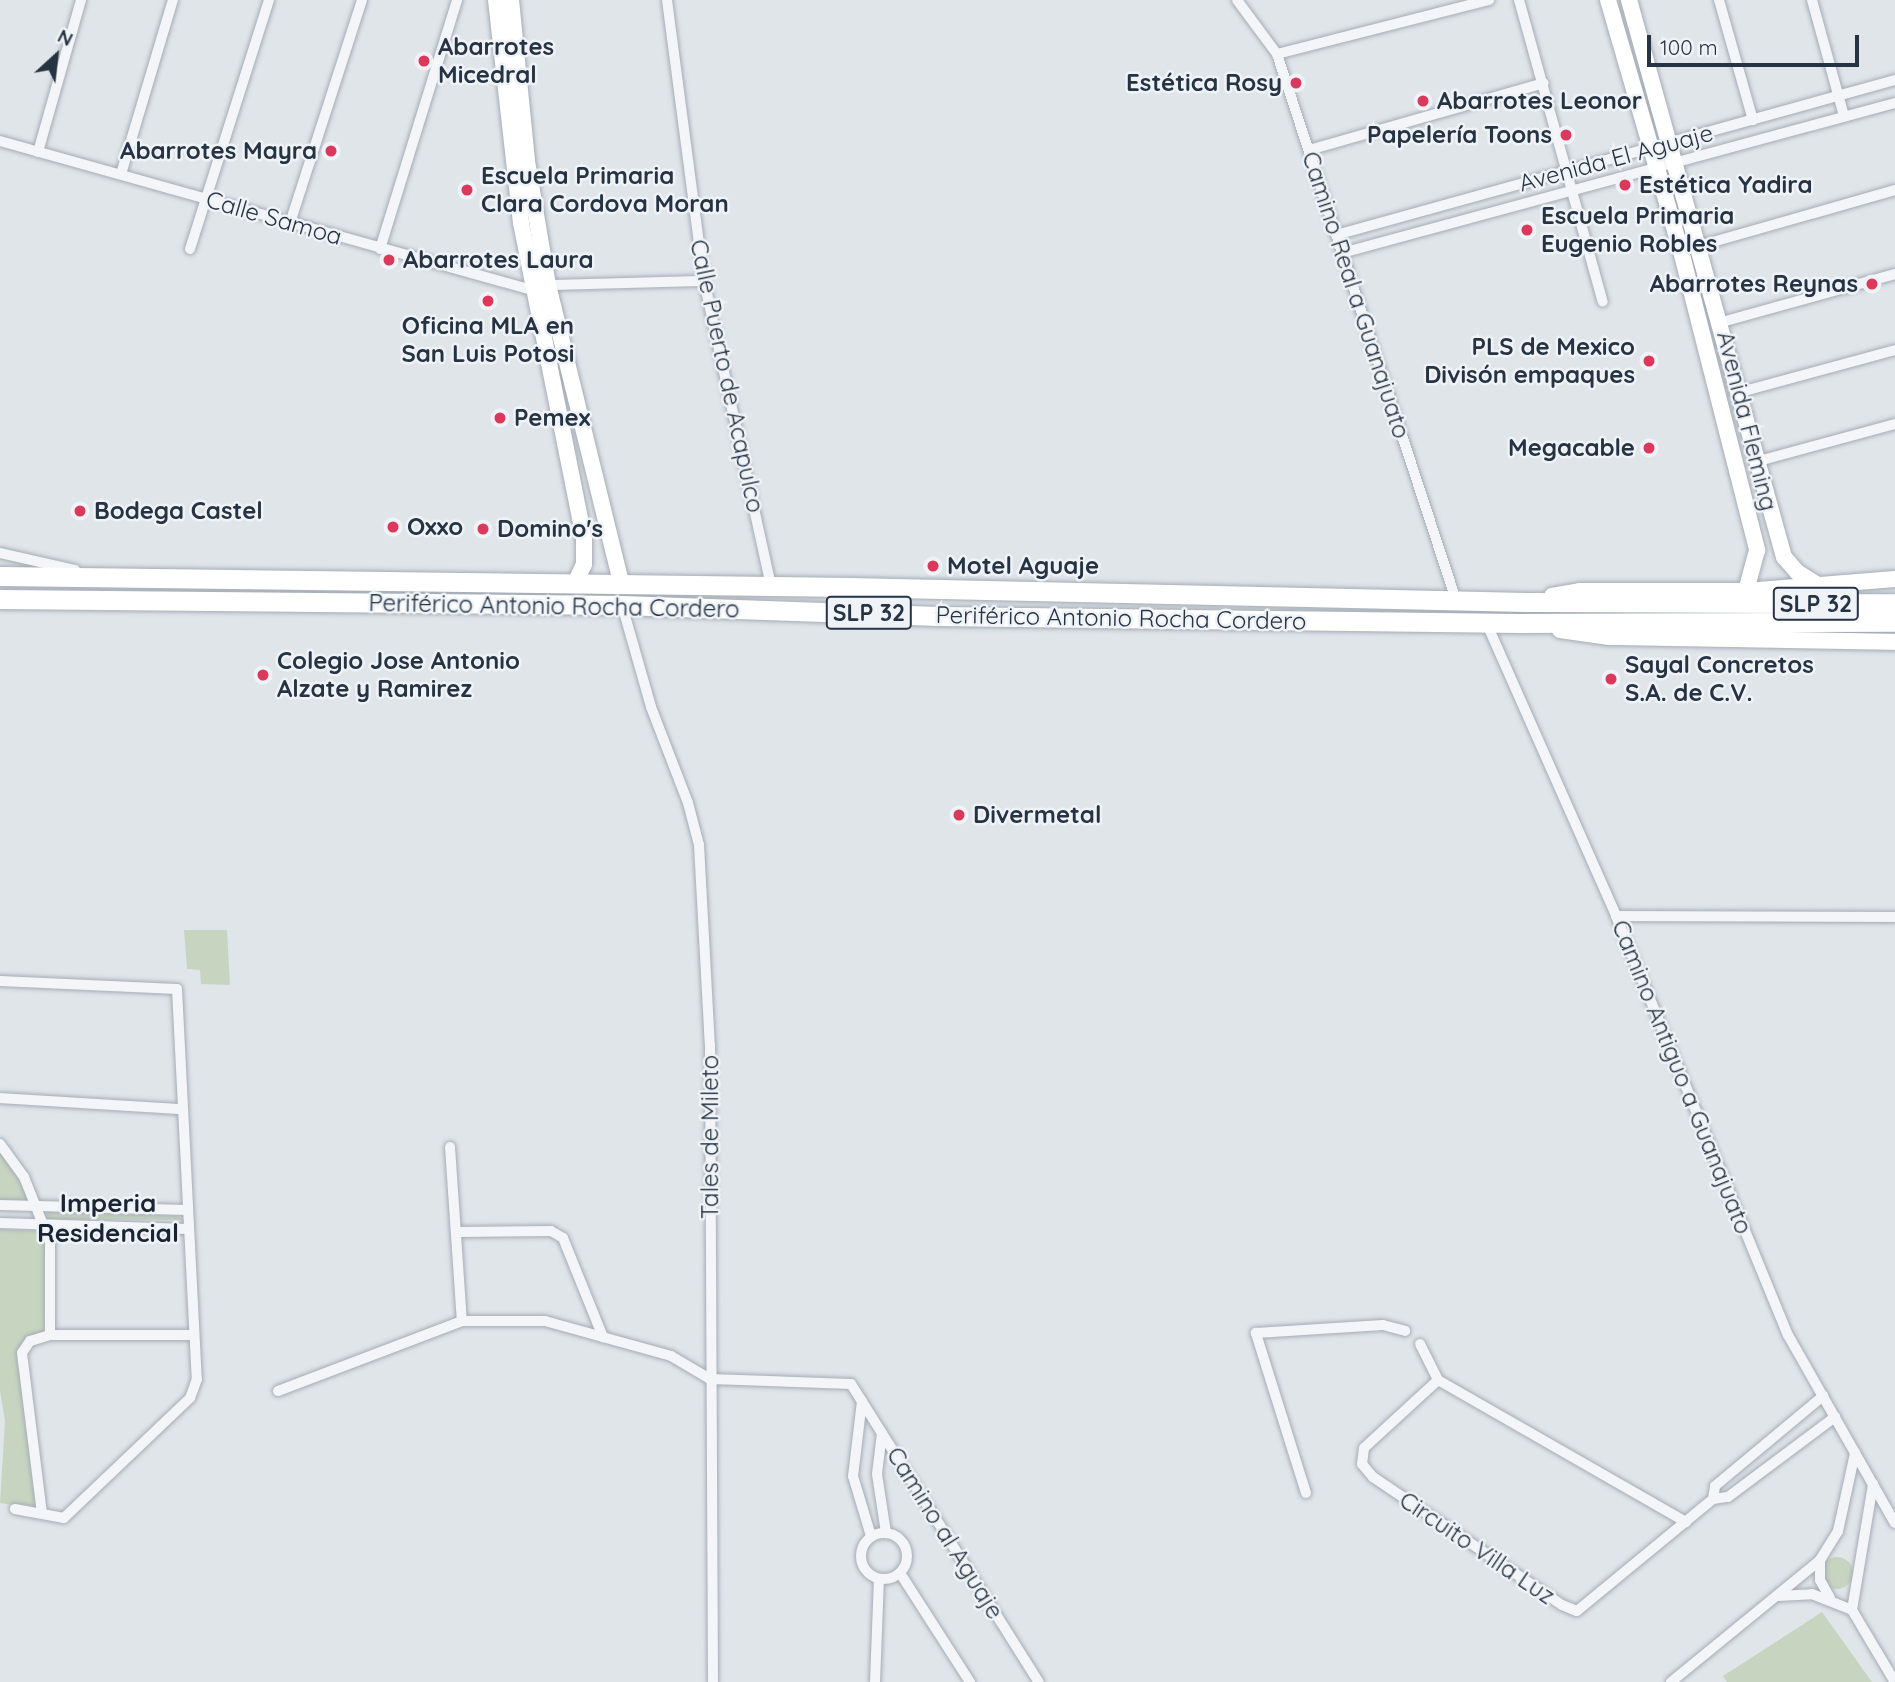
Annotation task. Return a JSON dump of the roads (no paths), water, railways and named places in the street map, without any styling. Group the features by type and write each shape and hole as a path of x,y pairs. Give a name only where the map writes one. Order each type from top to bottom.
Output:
{"highway":[{"name":"Periférico Antonio Rocha Cordero","path":"0,576 621,583 1740,607"},
{"name":"Periférico Antonio Rocha Cordero","path":"0,599 622,605 938,616 1519,623 1740,607"},
{"name":"SLP 32","path":"1740,607 1895,603"},
{"name":"SLP 32","path":"1740,607 1895,622"}],"street":[{"path":"38,152 81,0"},
{"path":"121,174 173,0"},
{"path":"190,249 269,0"},
{"path":"290,223 362,0"},
{"path":"380,249 457,0"},
{"path":"496,0 501,76 584,538 584,564 575,583"},
{"path":"511,0 540,288 621,583"},
{"name":"Calle Puerto de Acapulco","path":"667,0 704,281 771,586"},
{"name":"Camino Real a Guanajuato","path":"1237,0 1277,54 1456,600"},
{"path":"1277,54 1489,0"},
{"path":"1520,0 1569,171 1602,302"},
{"name":"Avenida Fleming","path":"1608,0 1681,251 1757,550 1740,607"},
{"name":"Avenida Fleming","path":"1629,0 1722,322 1755,462 1784,557 1797,572 1818,585"},
{"path":"1719,0 1753,120"},
{"path":"1812,0 1844,116"},
{"name":"Avenida El Aguaje","path":"1336,235 1895,80"},
{"path":"1309,150 1544,83"},
{"name":"Avenida El Aguaje","path":"1342,253 1895,103"},
{"name":"Calle Samoa","path":"0,141 380,249 540,288 704,281"},
{"path":"1681,251 1895,190"},
{"path":"1722,322 1895,274"},
{"path":"1737,393 1895,350"},
{"path":"1755,462 1895,424"},
{"path":"0,553 95,575"},
{"path":"1740,607 1818,585 1893,579"},
{"name":"Tales de Mileto","path":"622,605 650,708 688,803 699,845 710,1045 713,1682"},
{"name":"Camino Antiguo a Guanajuato","path":"1486,622 1616,916 1788,1335 1895,1523"},
{"path":"1519,623 1610,637 1895,642"},
{"path":"1616,916 1895,917"},
{"path":"0,981 177,989 197,1379 190,1398 64,1518 15,1509"},
{"path":"0,1098 182,1109"},
{"path":"0,1144 24,1177 50,1242 50,1335"},
{"path":"450,1147 462,1321"},
{"path":"0,1205 187,1210"},
{"path":"0,1223 188,1229"},
{"path":"456,1232 551,1231 563,1238 603,1337"},
{"path":"278,1391 462,1321 545,1321 671,1356 710,1379"},
{"path":"1306,1493 1255,1334 1383,1325 1405,1331"},
{"path":"41,1514 22,1353 30,1341 50,1335 194,1335"},
{"path":"1420,1344 1438,1380 1686,1522"},
{"name":"Camino al Aguaje","path":"710,1379 851,1384 1039,1682"},
{"name":"Circuito Villa Luz","path":"1438,1380 1364,1448 1362,1464 1373,1477 1562,1605 1577,1611 1713,1499 1728,1497 1835,1417"},
{"name":"Circuito Villa Luz","path":"1713,1499 1715,1486 1823,1396"},
{"path":"862,1401 853,1476 871,1536"},
{"path":"882,1433 877,1474 886,1533"},
{"path":"1671,1682 1820,1560 1838,1531 1855,1453"},
{"path":"853,1476 877,1474"},
{"path":"1852,1610 1873,1484"},
{"path":"1845,1506 1869,1511"},
{"path":"875,1682 878,1579 862,1563 862,1548 871,1536 886,1533 900,1539 907,1552 900,1573"},
{"path":"1820,1560 1820,1580 1830,1598"},
{"path":"878,1579 900,1573"},
{"path":"900,1573 970,1682"},
{"path":"1776,1597 1812,1594 1830,1598 1852,1610 1895,1682"}],"place":[{"name":"Abarrotes Micedral","path":"424,61"},
{"name":"Estética Rosy","path":"1296,83"},
{"name":"Abarrotes Leonor","path":"1423,101"},
{"name":"Papelería Toons","path":"1566,135"},
{"name":"Abarrotes Mayra","path":"331,151"},
{"name":"Estética Yadira","path":"1625,185"},
{"name":"Escuela Primaria Clara Cordova Moran","path":"467,190"},
{"name":"Escuela Primaria Eugenio Robles","path":"1527,230"},
{"name":"Abarrotes Laura","path":"389,260"},
{"name":"Abarrotes Reynas","path":"1872,284"},
{"name":"Oficina MLA en San Luis Potosi","path":"488,301"},
{"name":"PLS de Mexico Divisón empaques","path":"1649,361"},
{"name":"Pemex","path":"500,418"},
{"name":"Megacable","path":"1649,448"},
{"name":"Bodega Castel","path":"80,511"},
{"name":"Oxxo","path":"393,527"},
{"name":"Domino's","path":"483,529"},
{"name":"Motel Aguaje","path":"933,566"},
{"name":"Colegio Jose Antonio Alzate y Ramirez","path":"263,675"},
{"name":"Sayal Concretos S.A. de C.V.","path":"1611,679"},
{"name":"Divermetal","path":"959,815"}],"district":[{"name":"Imperia Residencial","path":"108,1218"}]}
